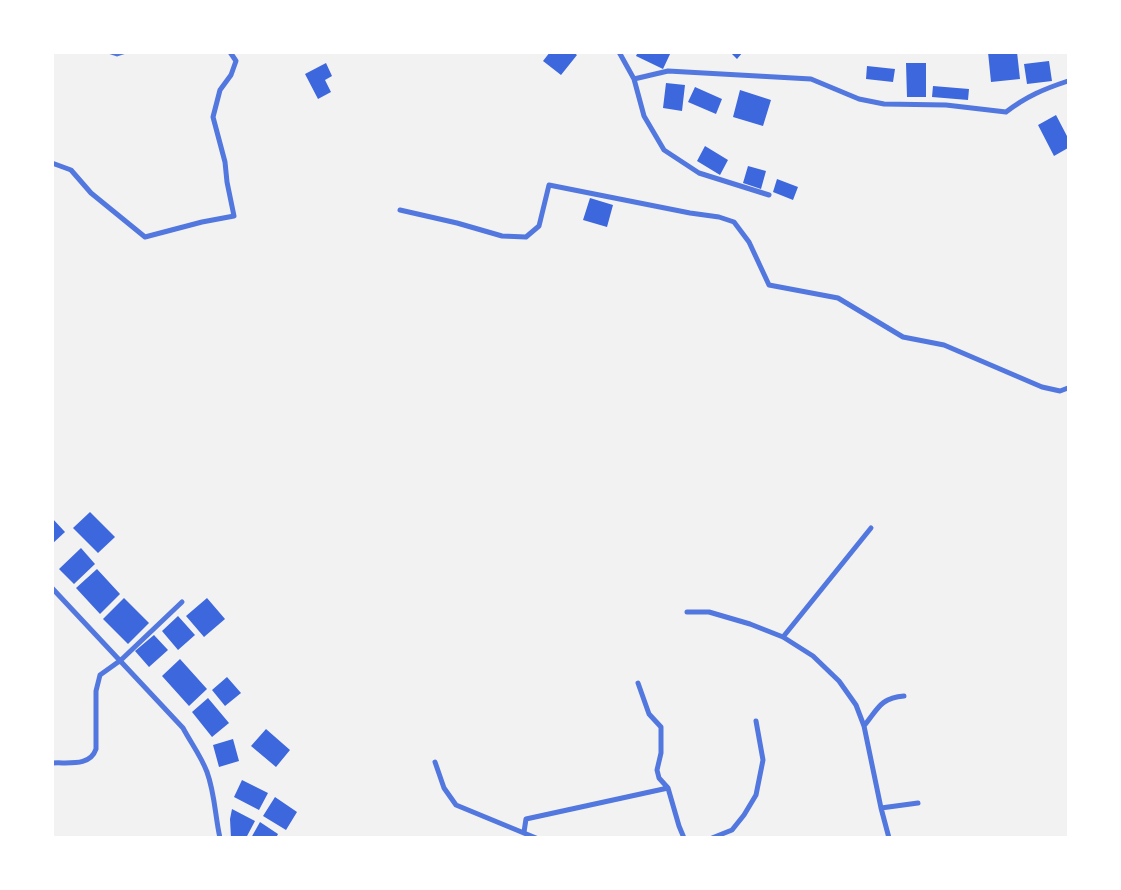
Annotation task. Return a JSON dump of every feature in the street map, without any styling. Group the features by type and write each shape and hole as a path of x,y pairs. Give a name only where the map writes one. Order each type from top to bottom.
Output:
{"street":[{"path":"111,52 117,54 123,52"},
{"path":"52,163 71,170 92,193 145,237 234,216 225,162 213,117 220,90 231,75 236,61 230,52"},
{"path":"619,52 634,79 644,116 664,150 699,173 769,195"},
{"path":"634,79 668,71 811,79 859,99 884,104 946,105 1006,112 1023,99 1068,81"},
{"path":"400,210 502,236 526,237 539,226 549,185 719,217 734,222 749,242 769,285 838,298 904,337 944,345 1042,387 1060,391 1068,388"},
{"path":"783,637 872,528"},
{"path":"52,588 183,728 197,750 206,770 213,791 220,838"},
{"path":"52,763 84,762 91,758 96,746 97,682 100,675 121,660 182,602"},
{"path":"687,612 709,612 750,624 783,637 813,656 839,681 856,705 864,726 880,808 889,838"},
{"path":"638,683 649,714 661,727 661,753 657,770 659,778 668,788 684,838"},
{"path":"864,726 882,703 890,697 904,696"},
{"path":"712,838 732,830 756,795 763,760 756,721"},
{"path":"435,762 444,788 456,805 536,838"},
{"path":"524,832 526,819 533,816 668,788"},
{"path":"880,808 918,803"}],"building":[{"path":"550,52 573,52 577,55 561,75 543,61"},
{"path":"638,52 671,52 663,69 636,56"},
{"path":"730,52 743,52 737,59"},
{"path":"988,52 1017,52 1020,79 991,82"},
{"path":"1049,61 1052,81 1027,84 1024,64"},
{"path":"326,63 332,76 325,80 331,92 318,99 305,74"},
{"path":"906,63 926,63 926,97 907,97"},
{"path":"867,66 895,69 893,82 866,79"},
{"path":"666,83 685,85 682,111 663,108"},
{"path":"933,86 969,89 968,100 932,97"},
{"path":"695,87 722,99 716,114 688,102"},
{"path":"740,90 771,100 763,126 733,117"},
{"path":"1056,115 1068,138 1068,148 1054,156 1038,125"},
{"path":"705,146 728,160 720,175 697,161"},
{"path":"748,166 766,171 761,189 743,183"},
{"path":"777,179 798,187 793,200 773,192"},
{"path":"590,198 613,205 607,227 583,220"},
{"path":"90,512 115,537 98,553 73,528"},
{"path":"52,518 65,532 52,544"},
{"path":"81,548 95,564 74,584 59,569"},
{"path":"97,569 120,594 100,614 76,588"},
{"path":"124,598 149,623 128,644 103,619"},
{"path":"207,598 225,619 204,637 186,616"},
{"path":"178,616 195,635 178,650 162,631"},
{"path":"154,635 168,650 149,667 135,651"},
{"path":"180,659 207,689 189,706 162,676"},
{"path":"227,677 241,693 225,706 212,690"},
{"path":"208,698 229,723 212,737 192,712"},
{"path":"266,729 290,750 276,767 251,746"},
{"path":"233,739 239,761 219,767 213,745"},
{"path":"242,780 268,793 259,810 234,797"},
{"path":"275,797 297,812 286,830 263,816"},
{"path":"232,809 255,821 246,838 231,838 230,819"},
{"path":"260,822 278,834 276,838 251,838"}]}
